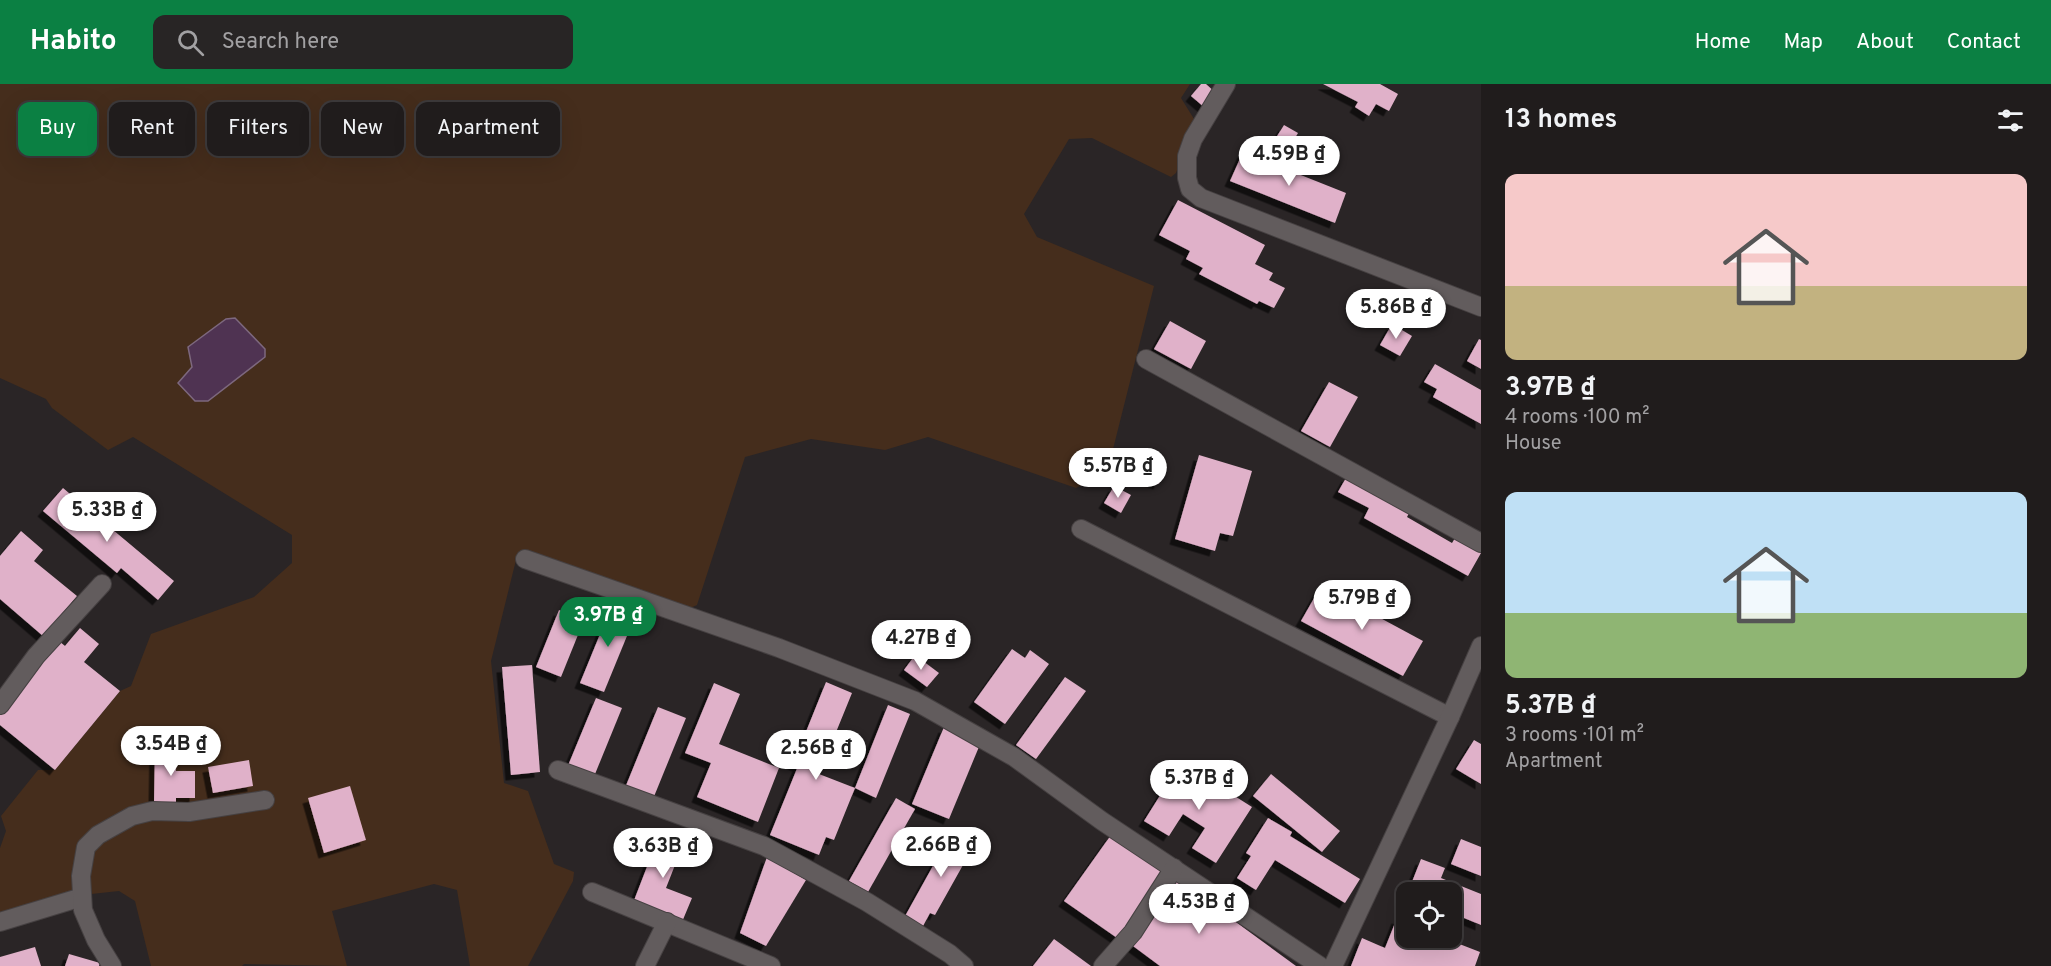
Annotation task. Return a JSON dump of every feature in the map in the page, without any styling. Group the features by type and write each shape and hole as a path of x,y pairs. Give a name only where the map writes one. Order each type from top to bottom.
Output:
{"street":[{"path":"1226,84 1194,139 1187,156 1187,178 1190,189 1201,198 1222,207 1481,307"},
{"path":"1146,359 1481,543"},
{"path":"1081,529 1450,717"},
{"path":"525,558 779,648 915,701 1014,757 1102,821 1320,966"},
{"path":"0,705 36,656 102,584"},
{"path":"1333,966 1481,646"},
{"path":"558,771 764,846 867,902 950,954 964,966"},
{"path":"112,966 96,940 83,910 81,876 86,847 98,835 132,816 152,811 189,812 265,800"},
{"path":"1103,966 1133,932 1174,868"},
{"path":"592,892 771,966"},
{"path":"0,922 82,897"},
{"path":"645,966 667,922"}],"shaded area":[{"path":"0,84 1190,84 1181,98 1194,119 1176,173 1171,177 1092,138 1069,139 1024,214 1037,237 1154,286 1107,473 1076,488 928,437 885,450 811,439 745,457 697,605 688,609 529,550 517,556 491,661 504,783 528,791 554,864 574,872 573,881 528,966 470,966 457,890 434,884 332,911 347,966 244,964 242,966 151,966 135,901 119,891 73,896 0,919 0,848 6,831 1,816 38,770 55,770 120,691 131,686 151,634 254,597 292,563 292,535 133,437 108,450 52,408 46,399 0,378"},
{"path":"235,318 265,349 265,357 208,401 195,401 178,383 192,367 188,347 226,319"}],"building":[{"path":"1201,84 1206,84 1216,93 1204,107 1191,96"},
{"path":"1323,84 1380,84 1398,94 1389,111 1376,104 1369,116 1355,107 1358,102"},
{"path":"1284,125 1298,133 1288,150 1274,141"},
{"path":"1243,152 1346,193 1335,223 1230,181"},
{"path":"1178,200 1265,245 1255,264 1273,273 1269,280 1285,288 1274,308 1259,301 1257,304 1199,274 1203,268 1186,259 1190,251 1159,235"},
{"path":"1170,321 1206,341 1191,369 1154,349"},
{"path":"1392,324 1412,336 1400,356 1380,345"},
{"path":"1479,339 1481,340 1481,369 1467,361"},
{"path":"1435,364 1481,390 1481,424 1433,397 1437,389 1424,382"},
{"path":"1329,382 1358,397 1330,447 1301,431"},
{"path":"1199,455 1252,471 1233,536 1220,533 1215,551 1175,539"},
{"path":"1149,460 1165,464 1159,484 1144,479"},
{"path":"1347,476 1410,511 1407,517 1452,543 1455,538 1481,553 1468,576 1364,518 1369,508 1338,492"},
{"path":"1114,486 1131,495 1121,513 1104,503"},
{"path":"63,488 174,581 158,600 121,568 117,573 43,511"},
{"path":"21,531 43,550 34,561 77,596 43,636 0,599 0,556"},
{"path":"1321,586 1423,641 1403,676 1301,621"},
{"path":"612,605 636,614 604,692 580,683"},
{"path":"559,610 584,620 561,677 536,667"},
{"path":"80,628 99,644 84,662 120,691 55,770 0,725 0,713 59,641 65,646"},
{"path":"1012,649 1025,658 1030,650 1049,664 1005,724 974,702"},
{"path":"915,655 939,673 927,687 904,670"},
{"path":"532,665 540,772 511,775 502,667"},
{"path":"1065,677 1086,691 1036,759 1016,745"},
{"path":"826,682 852,693 819,774 855,788 834,840 826,837 819,855 770,835 798,766 793,764"},
{"path":"714,683 740,694 719,744 779,768 758,822 697,797 711,763 685,753"},
{"path":"596,698 622,708 593,779 567,768"},
{"path":"888,705 910,714 876,798 855,788"},
{"path":"658,707 686,718 653,799 625,788"},
{"path":"944,727 981,742 949,819 912,804"},
{"path":"1474,740 1481,744 1481,784 1456,769"},
{"path":"155,745 177,746 176,771 195,771 195,798 176,798 176,803 154,803"},
{"path":"249,760 253,786 213,793 208,767"},
{"path":"1181,762 1252,807 1216,863 1192,848 1205,828 1183,814 1169,836 1144,821"},
{"path":"1271,774 1340,831 1322,852 1253,796"},
{"path":"350,786 366,840 324,853 308,798"},
{"path":"896,798 915,809 868,892 849,881"},
{"path":"1268,818 1292,832 1290,836 1360,879 1345,903 1275,860 1256,890 1237,878 1251,856 1246,853"},
{"path":"662,828 686,837 666,888 692,898 682,922 633,903"},
{"path":"954,828 977,840 935,915 930,913 922,928 904,918"},
{"path":"1111,835 1167,874 1120,940 1064,901"},
{"path":"1461,839 1481,847 1481,876 1451,864"},
{"path":"767,857 806,880 766,946 740,933"},
{"path":"1421,859 1445,868 1441,878 1451,882 1412,882"},
{"path":"1177,879 1296,966 1160,966 1129,943"},
{"path":"1462,886 1481,894 1481,925 1462,917"},
{"path":"1396,920 1396,948 1462,948 1462,945 1480,952 1475,966 1351,966 1362,938 1385,948"},
{"path":"1054,939 1091,966 1033,966"},
{"path":"35,947 41,966 0,966 0,957"},
{"path":"69,954 100,963 99,966 65,966"}]}
